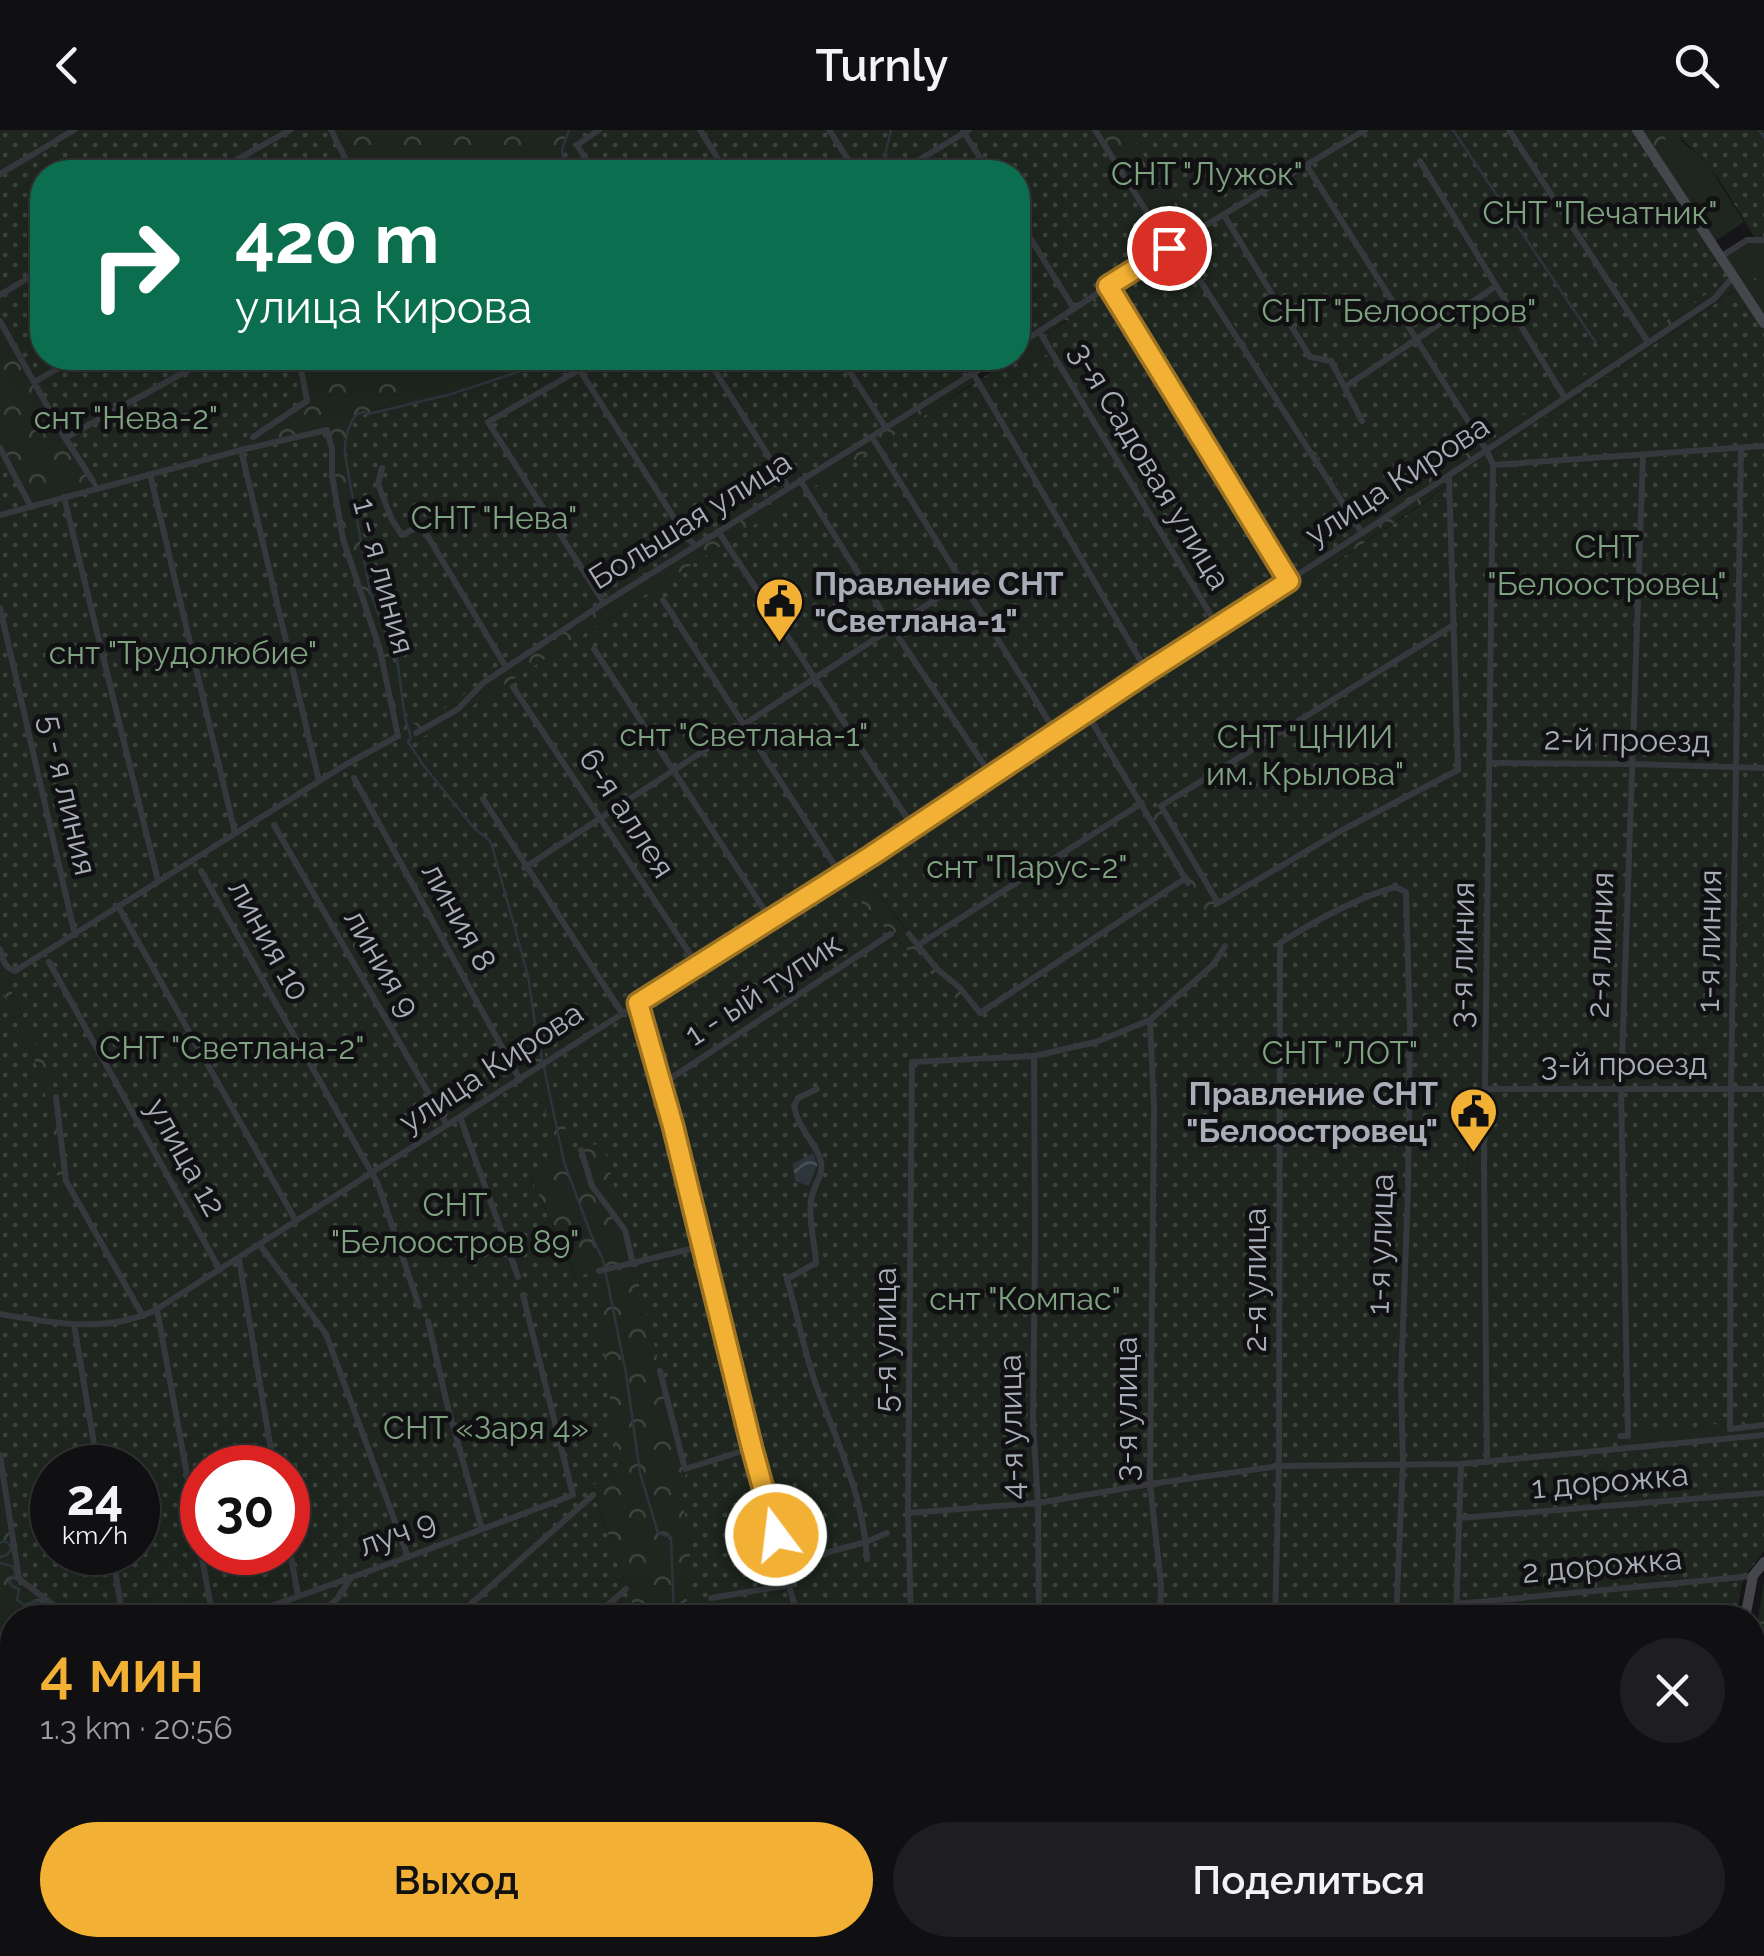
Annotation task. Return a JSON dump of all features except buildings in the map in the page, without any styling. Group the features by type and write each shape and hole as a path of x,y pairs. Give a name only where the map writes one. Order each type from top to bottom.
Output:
{"street":[{"path":"236,160 290,130"},
{"path":"331,130 346,160"},
{"path":"587,160 578,145 599,130"},
{"path":"700,130 719,160"},
{"path":"829,130 848,160"},
{"path":"1095,130 1362,534"},
{"path":"1030,337 1173,245 1365,130"},
{"path":"1509,130 1648,342"},
{"path":"1637,130 1764,323"},
{"path":"0,174 70,131"},
{"path":"918,160 965,131 982,160"},
{"path":"1420,162 1565,398"},
{"name":"3-я линия","path":"1307,166 1488,451 1493,466 1485,1088 1488,1462"},
{"path":"1224,214 1310,357 1331,361 1362,421"},
{"path":"1030,237 1074,308"},
{"path":"1719,257 1747,240 1764,240"},
{"path":"0,294 30,277"},
{"name":"улица Кирова","path":"0,1314 74,1324 131,1320 157,1309 841,875 1362,534 1714,299 1732,278"},
{"path":"1108,286 1289,581"},
{"path":"1345,387 1496,286"},
{"path":"0,322 96,485"},
{"name":"3-я Садовая улица","path":"1039,331 1218,628"},
{"path":"34,382 56,370"},
{"path":"65,438 188,370"},
{"path":"0,515 96,485 241,450 307,401 301,370"},
{"path":"604,603 488,422 580,370 695,545"},
{"path":"715,370 788,487"},
{"path":"849,370 886,428"},
{"name":"Большая улица","path":"416,733 458,709 483,683 604,603 977,370"},
{"path":"974,372 1147,672"},
{"name":"1 - я линия","path":"254,442 327,430 343,540 380,650 398,736 319,781"},
{"path":"872,437 1056,733"},
{"path":"1493,466 1764,446"},
{"path":"0,448 31,506"},
{"name":"1-я линия","path":"1741,448 1730,1428 1764,1426"},
{"path":"0,949 3,962 15,970 319,781 241,450"},
{"name":"2-я линия","path":"1624,1436 1621,1088 1643,456"},
{"path":"382,468 378,484 392,520 402,534 421,525 506,668"},
{"path":"150,474 235,833"},
{"path":"1448,476 1458,770 1344,829 1218,903 1161,806 1452,626"},
{"path":"800,480 991,775"},
{"path":"64,498 158,881"},
{"path":"718,531 913,827"},
{"path":"526,866 976,573"},
{"path":"662,600 841,875"},
{"name":"5 - я линия","path":"0,608 74,934"},
{"path":"594,649 771,920"},
{"name":"6-я аллея","path":"513,687 698,966"},
{"path":"909,934 980,1013 1187,881 1086,712"},
{"name":"2-й проезд","path":"1490,763 1764,768"},
{"name":"линия 8","path":"354,778 520,1080"},
{"path":"482,799 622,1013"},
{"path":"918,945 1142,803"},
{"name":"линия 9","path":"274,825 447,1125"},
{"name":"линия 10","path":"201,871 378,1184 419,1306"},
{"name":"1-я улица","path":"1280,944 1366,895 1395,887 1406,892 1410,1046 1401,1380 1403,1464 1397,1605"},
{"path":"118,906 296,1221"},
{"name":"1 - ый тупик","path":"662,1085 891,934"},
{"name":"2-я улица","path":"1275,1605 1280,1466 1280,944"},
{"path":"1034,1056 1096,1042 1150,1020 1213,965 1225,946"},
{"name":"улица 12","path":"49,962 220,1270"},
{"path":"638,1003 795,1605"},
{"name":"3-я улица","path":"1150,1020 1154,1108 1150,1484 1160,1605"},
{"name":"5-я улица","path":"911,1605 912,1062 1034,1056"},
{"name":"4-я улица","path":"1034,1056 1033,1424 1039,1605"},
{"name":"3-й проезд","path":"1485,1088 1764,1090"},
{"path":"817,1090 798,1098 794,1106 796,1120 820,1157 822,1168 811,1200 816,1263 787,1279 815,1381 847,1464 867,1559"},
{"path":"56,1097 66,1181 143,1316"},
{"path":"460,1117 518,1277"},
{"path":"581,1150 592,1186 626,1230 633,1264"},
{"path":"260,1245 326,1334 408,1557"},
{"path":"599,1271 703,1246"},
{"path":"239,1259 270,1445"},
{"name":"луч 9","path":"272,1605 573,1495 524,1295"},
{"path":"157,1309 211,1605"},
{"path":"428,1321 482,1529"},
{"path":"74,1324 94,1445"},
{"path":"660,1370 686,1469 752,1448"},
{"path":"908,1513 1038,1503 1280,1466 1460,1464 1764,1436"},
{"path":"0,1455 19,1579 55,1605"},
{"path":"1456,1604 1460,1464"},
{"name":"1 дорожка","path":"1460,1518 1764,1493"},
{"path":"469,1605 593,1495"},
{"path":"784,1564 866,1542 887,1532"},
{"path":"1747,1605 1752,1576 1764,1562"},
{"path":"116,1575 121,1605"},
{"path":"294,1575 298,1595"},
{"path":"330,1605 351,1576"},
{"name":"2 дорожка","path":"1456,1604 1752,1576"},
{"path":"711,1598 790,1585"},
{"path":"608,1605 626,1589"}],"green space":[{"path":"0,130 331,130 347,160 30,160 30,370 303,370 307,401 249,440 249,447 323,431 332,449 343,539 380,650 396,736 417,741 995,370 1030,370 1030,366 1051,352 1043,337 1180,248 1361,534 1255,604 1260,613 1429,500 1453,478 1739,288 1764,323 1764,1420 1629,1432 1626,1449 1764,1435 1764,1551 1742,1584 1738,1605 687,1605 692,1545 678,1486 687,1473 603,1143 573,1149 536,1031 504,1049 518,1076 536,1070 557,1162 529,1174 575,1277 595,1272 619,1476 591,1485 633,1605 53,1605 22,1583 0,1455 0,987 43,1079 61,1201 73,1194 66,1181 52,1077 8,984 15,971 3,962 0,949 0,446 35,505 95,489 0,325","holes":["1161,807 1217,903 1204,910 1148,813","857,865 936,968 960,988 979,1013 973,1016 864,907 843,875","1484,1125 1484,1172 1468,1173 1466,1126"]},
{"path":"331,130 569,130 562,149 563,160 347,160"},
{"path":"569,130 1095,130 1168,248 1030,337 1030,160 563,160 562,149"},
{"path":"1095,130 1128,130 1192,234 1181,241 1361,522 1560,389 1565,398 1648,344 1643,335 1732,277 1739,287 1764,274 1764,323 1738,288 1453,478 1429,499 1260,613 1066,320 1043,337 1041,330"},
{"name":"СНТ \"Белоостров\"","path":"1128,130 1637,130 1732,277 1361,523 1181,241 1192,233"},
{"path":"1637,130 1661,130 1670,154 1658,163"},
{"path":"1661,130 1675,130 1685,145 1700,156 1744,222 1711,244 1658,163 1670,154"},
{"path":"1675,130 1764,130 1764,240 1756,240 1711,168"},
{"path":"1747,240 1764,240 1764,274 1739,288 1720,258"},
{"path":"0,325 95,489 35,506 0,446"},
{"path":"1041,330 1052,352 1030,366 1030,337"},
{"path":"1643,335 1648,343 1566,399 1560,389"},
{"path":"303,370 407,370 433,398 365,413 349,428 344,445 370,591 396,651 408,726 971,374 976,381 417,741 396,737 249,448 249,440 307,401"},
{"path":"407,370 471,370 480,384 433,398"},
{"path":"471,370 521,370 480,384"},
{"name":"СНТ \"Нева\"","path":"521,370 979,370 407,727 396,651 370,591 344,445 354,417 451,394"},
{"path":"1161,806 1218,903 1204,911 1147,813"},
{"path":"857,865 912,938 980,1013 973,1016 864,907 843,874"},
{"path":"0,949 15,971 8,984 52,1077 66,1181 74,1194 61,1202 43,1079 0,987"},
{"path":"536,1030 559,1111 603,1143 687,1473 678,1486 692,1545 687,1605 633,1605 591,1484 618,1477 594,1273 576,1278 529,1173 556,1162 521,1080 503,1049"},
{"path":"1484,1125 1484,1172 1468,1173 1466,1126"},
{"path":"1764,1420 1764,1435 1625,1450 1628,1432"},
{"path":"0,1455 30,1515 30,1575 60,1575 75,1605 0,1605"}],"water":[{"path":"813,1153 817,1165 809,1186 795,1181 793,1164"}],"waterway":[{"path":"563,160 562,149 569,130"},
{"path":"884,160 891,130"},
{"path":"1453,130 1596,343"},
{"path":"1759,130 1764,137"},
{"path":"522,370 451,394 357,414 347,433 345,455 370,591 396,651 411,737 408,742 492,846 528,976 564,1162 603,1260 626,1373 640,1473 658,1533 671,1537 674,1605"},
{"path":"0,1543 4,1541 11,1550 0,1557"},
{"path":"0,1563 12,1566 16,1574 9,1581 19,1589 17,1600 24,1605"},
{"path":"24,1605 37,1601 39,1605"}],"place":[{"name":"Правление СНТ \"Светлана-1\"","path":"779,644"},
{"name":"Правление СНТ \"Белоостровец\"","path":"1473,1154"}],"route":[{"path":"776,1535 638,1003 871,856 1289,581 1108,286 1169,248"}],"park label":[{"name":"СНТ \"Лужок\"","path":"1207,174"},
{"name":"СНТ \"Печатник\"","path":"1600,213"},
{"name":"снт \"Нева-2\"","path":"126,418"},
{"name":"СНТ \"Белоостровец\"","path":"1607,566"},
{"name":"снт \"Трудолюбие\"","path":"183,653"},
{"name":"снт \"Светлана-1\"","path":"744,735"},
{"name":"СНТ \"ЦНИИ им. Крылова\"","path":"1305,756"},
{"name":"снт \"Парус-2\"","path":"1027,867"},
{"name":"СНТ \"Светлана-2\"","path":"232,1048"},
{"name":"СНТ \"ЛОТ\"","path":"1340,1053"},
{"name":"СНТ \"Белоостров 89\"","path":"455,1224"},
{"name":"снт \"Компас\"","path":"1025,1299"},
{"name":"СНТ «Заря 4»","path":"486,1428"}]}
